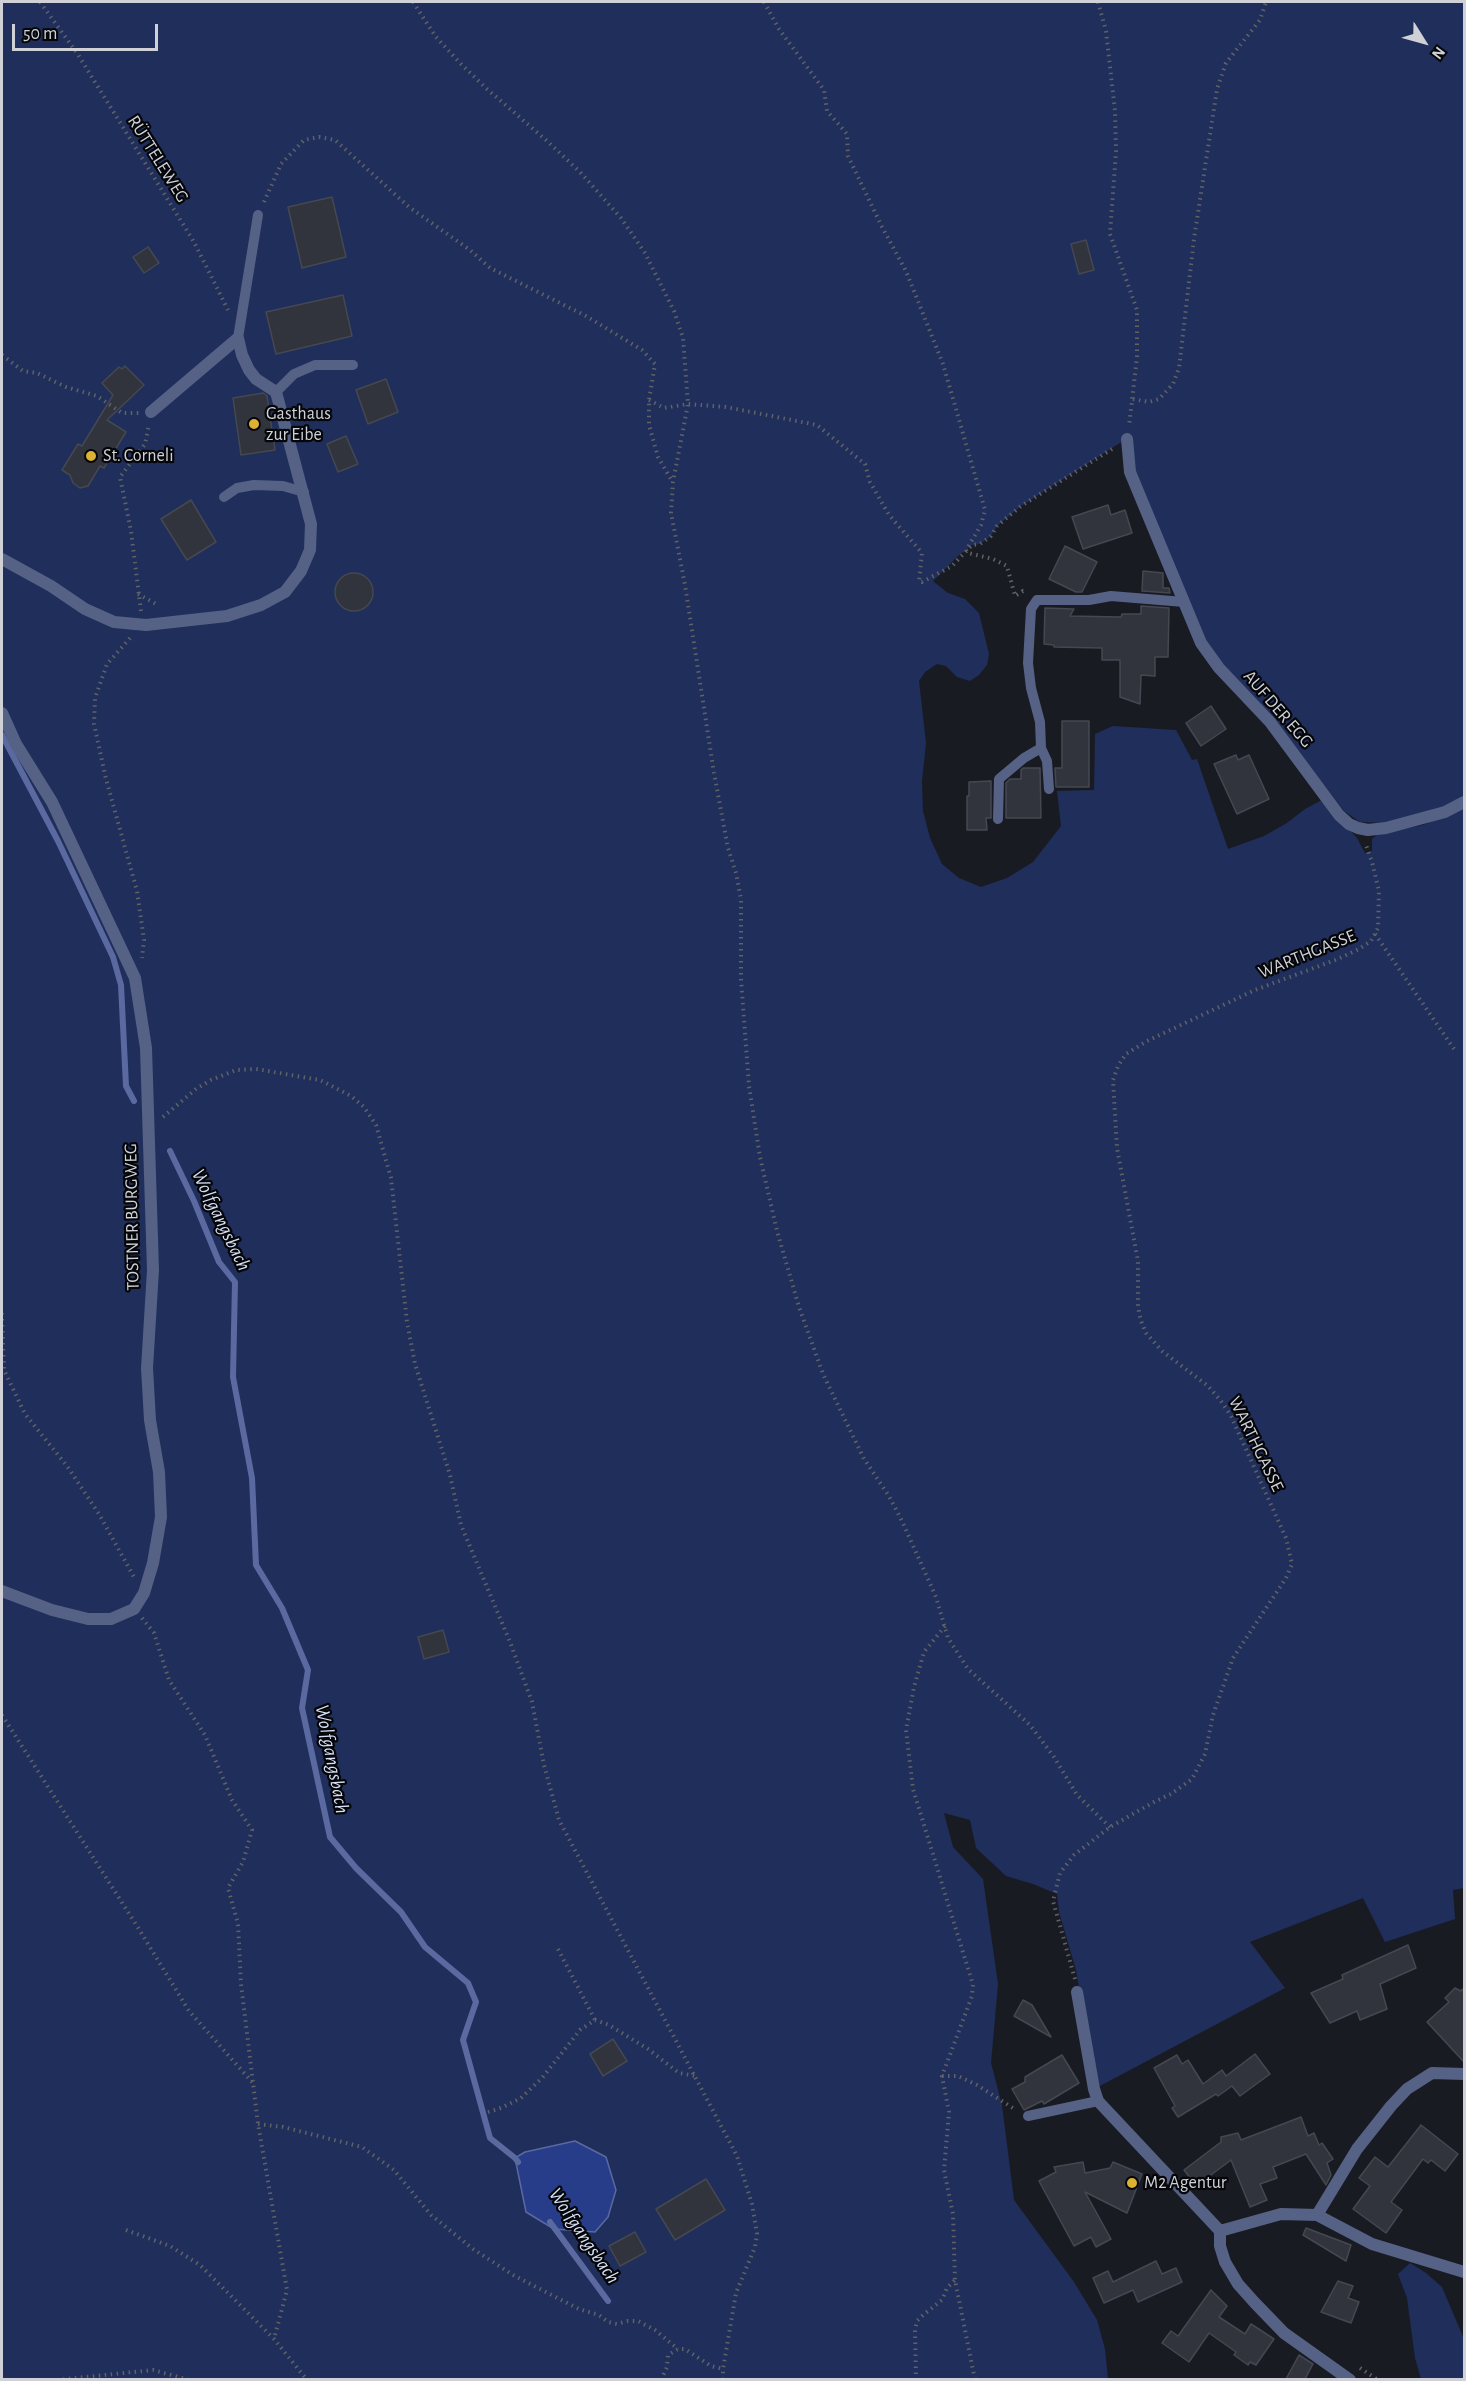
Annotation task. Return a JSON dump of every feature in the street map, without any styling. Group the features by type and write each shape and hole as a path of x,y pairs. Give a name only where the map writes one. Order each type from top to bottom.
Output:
{"street":[{"path":"2,559 51,586 85,609 114,622 146,625 227,616 261,605 285,592 301,571 310,550 311,524 276,392 256,380 242,356 238,338 151,412"},
{"name":"AUF DER EGG","path":"1127,439 1130,472 1201,643 1215,663 1270,722 1339,815 1358,828"},
{"name":"TOSTNER BURGWEG","path":"2,713 16,744 52,802 135,978 146,1048 153,1270 147,1368 150,1420 159,1472 160,1517 153,1563 144,1593 134,1609"},
{"path":"1358,828 1368,830 1405,825 1445,812 1464,802"},
{"path":"2,1591 52,1610 88,1619 111,1619 134,1609"},
{"path":"1077,1992 1098,2101 1114,2121 1220,2231 1220,2246 1238,2284 1284,2333 1350,2379"},
{"path":"1317,2215 1357,2149 1407,2089 1432,2073 1464,2074"},
{"path":"1220,2231 1281,2214 1317,2215 1372,2244 1464,2272"}],"lane":[{"path":"238,338 258,215"},
{"path":"276,392 294,374 315,365 353,365"},
{"path":"224,497 237,488 254,485 283,486 304,492"},
{"path":"1049,789 1047,761 1041,748 1040,722 1031,688 1028,663 1030,609 1034,597 1089,600 1111,596 1184,602"},
{"path":"998,819 999,779 1024,758 1041,748"},
{"path":"1028,2116 1098,2101"}],"path":[{"name":"RÜTTELEWEG","path":"40,2 77,53 194,242 222,297 238,338"},
{"path":"413,2 436,37 461,64 580,172 621,218 645,253 674,311 683,338 688,404 673,482 671,513 685,585 714,773 728,848 741,898 741,979 749,1086 760,1157 777,1231 823,1374 864,1459 889,1496 902,1521 936,1597 948,1638 968,1669 1030,1725 1054,1757 1077,1795 1110,1827"},
{"path":"649,400 664,408 688,404 726,408 817,425 865,464 870,482 889,515 922,554 919,581 922,582 952,566 966,550 981,525 985,510 943,364 906,271 848,156 847,134 827,111 824,90 780,29 764,2"},
{"path":"966,550 991,536 997,526 1021,506 1127,439 1133,399 1138,331 1137,310 1110,234 1116,151 1115,111 1106,31 1098,2"},
{"path":"1133,399 1149,402 1159,399 1173,384 1179,368 1194,239 1217,88 1226,63 1260,20 1266,2"},
{"path":"258,215 281,164 304,140 319,137 335,140 409,207 470,250 490,268 586,316 642,350 655,364 649,400 649,425 658,457 673,482"},
{"path":"2,355 23,371 37,373 66,387 97,396 122,413 151,412 145,444 120,477 131,531 138,594 146,625 122,645 107,664 95,698 94,724 106,779 137,891 144,940 142,959 135,978"},
{"path":"966,550 968,553 993,559 1007,566 1015,596 1023,591 1034,597"},
{"path":"138,594 158,604"},
{"name":"WARTHGASSE","path":"1077,1992 1069,1953 1055,1911 1054,1893 1060,1873 1066,1863 1110,1827 1183,1787 1192,1779 1204,1755 1213,1715 1233,1658 1286,1578 1292,1564 1286,1538 1221,1401 1208,1386 1162,1351 1146,1333 1138,1307 1138,1261 1117,1148 1113,1080 1126,1054 1147,1041 1255,990 1359,949 1371,941 1378,928 1378,891 1372,862 1358,828"},
{"path":"1375,933 1454,1049"},
{"path":"148,1128 211,1080 236,1070 256,1069 321,1080 351,1096 364,1107 376,1125 391,1178 407,1322 415,1364 450,1475 461,1525 506,1631 532,1702 544,1765 559,1820 737,2156 754,2213 757,2234 755,2247 736,2293 723,2379"},
{"path":"2,1313 4,1370 25,1414 67,1466 99,1514 144,1593"},
{"path":"134,1609 154,1633 169,1680 205,1735 232,1800 252,1830 243,1862 228,1888 238,1924 241,1984 258,2124 286,2290 274,2339"},
{"path":"945,1626 924,1652 906,1730 913,1789 973,1985 972,1996 942,2076 949,2112 944,2170 952,2214 955,2280 975,2379"},
{"path":"2,1715 189,2011 253,2083"},
{"path":"558,1949 595,2020 609,2025 648,2049 679,2073 696,2076"},
{"path":"488,2112 521,2098 542,2078 580,2030 595,2020"},
{"path":"942,2076 958,2076 1028,2116"},
{"path":"258,2124 283,2127 362,2147 394,2170 432,2215 473,2249 513,2275 579,2309 599,2315 608,2322 617,2324 638,2321 655,2330 678,2349"},
{"path":"126,2230 170,2246 200,2265 274,2339 306,2379"},
{"path":"916,2379 915,2330 917,2322 942,2300 955,2280"},
{"path":"661,2379 667,2367 668,2355 678,2349 686,2349 711,2366 723,2369"},
{"path":"57,2379 153,2370 189,2379"}],"shaded area":[{"path":"2,2 1464,2 1464,797 1443,808 1386,823 1360,822 1344,811 1311,768 1222,665 1205,640 1135,471 1131,436 1021,506 997,526 991,536 980,544 972,545 933,581 948,593 965,599 979,613 989,654 987,665 970,681 957,677 946,666 937,664 925,672 919,681 926,743 922,781 923,811 930,838 942,864 959,878 981,887 1007,878 1033,862 1061,826 1057,791 1094,790 1095,734 1113,726 1176,730 1192,760 1197,759 1228,849 1264,836 1322,800 1357,838 1365,853 1372,851 1372,839 1377,835 1423,825 1464,808 1464,1888 1453,1890 1455,1919 1385,1942 1363,1898 1250,1942 1285,1988 1096,2088 1076,1970 1059,1912 1057,1894 1006,1876 976,1848 970,1820 944,1813 953,1847 983,1879 998,1984 991,2063 1002,2105 1014,2200 1074,2282 1097,2320 1105,2349 1108,2379 2,2379"},
{"path":"575,2141 606,2157 616,2190 608,2217 595,2232 554,2229 526,2212 515,2158 525,2152"},
{"path":"1410,2263 1442,2287 1464,2339 1464,2379 1421,2379 1415,2358 1407,2298 1398,2274"}],"building":[{"path":"332,197 346,257 302,268 288,207"},
{"path":"1086,240 1094,270 1079,274 1071,244"},
{"path":"148,247 159,263 144,273 133,257"},
{"path":"343,295 352,336 276,354 266,312"},
{"name":"St. Corneli","path":"125,366 144,385 107,420 126,432 104,468 100,466 88,486 80,488 73,483 70,475 62,470 78,444 82,446 113,395 102,383 119,367 122,369"},
{"path":"386,379 398,412 368,424 356,390"},
{"name":"Gasthaus zur Eibe","path":"263,393 267,396 275,450 241,455 233,398"},
{"path":"346,436 358,464 338,472 327,444"},
{"path":"191,500 216,542 187,560 161,519"},
{"path":"1108,505 1111,515 1125,510 1132,533 1083,549 1072,517"},
{"path":"1065,546 1097,562 1082,592 1076,592 1049,579"},
{"path":"1143,571 1163,573 1163,588 1169,588 1170,593 1142,591"},
{"path":"354,573 361,574 367,579 372,585 372,599 367,605 361,610 354,611 347,610 341,605 336,599 335,592 336,585 341,579 347,574"},
{"path":"1141,606 1169,608 1168,657 1155,657 1155,676 1141,675 1140,704 1120,697 1120,660 1102,660 1102,648 1054,647 1054,645 1044,644 1045,608 1074,609 1070,616 1121,617 1122,614 1141,614"},
{"path":"1211,706 1226,729 1201,746 1186,723"},
{"path":"1062,721 1089,721 1089,787 1056,787 1055,768 1062,768"},
{"path":"1236,755 1238,760 1249,755 1269,799 1237,814 1214,764"},
{"path":"1023,768 1040,768 1041,818 1006,818 1006,783 1010,779 1021,779"},
{"path":"991,781 991,818 986,818 987,830 967,830 969,782"},
{"path":"443,1630 449,1652 424,1659 418,1637"},
{"path":"1408,1945 1416,1968 1380,1984 1387,2009 1360,2020 1357,2011 1330,2023 1311,1993 1343,1979 1342,1975"},
{"path":"1455,1988 1461,1991 1464,1988 1464,2062 1427,2022 1449,2002 1445,1998"},
{"path":"1023,2000 1032,2005 1051,2037 1014,2016"},
{"path":"613,2039 627,2061 603,2076 590,2054"},
{"path":"1255,2054 1270,2074 1240,2096 1232,2086 1178,2117 1172,2108 1175,2106 1154,2068 1177,2055 1182,2064 1188,2060 1203,2084 1222,2070 1226,2076"},
{"path":"1062,2055 1079,2083 1044,2104 1042,2101 1024,2110 1012,2089 1025,2082 1025,2077"},
{"path":"1301,2117 1308,2136 1314,2133 1319,2145 1322,2143 1333,2159 1327,2163 1331,2175 1326,2185 1306,2154 1273,2167 1277,2178 1260,2184 1267,2200 1250,2207 1231,2160 1196,2186 1184,2170 1221,2142 1221,2137 1238,2133 1241,2140"},
{"path":"1421,2125 1458,2154 1445,2171 1431,2160 1428,2163 1423,2159 1391,2202 1402,2210 1386,2233 1353,2209 1370,2186 1359,2178 1375,2157 1388,2167"},
{"path":"1083,2162 1085,2173 1110,2168 1113,2162 1142,2174 1127,2213 1085,2192 1111,2239 1096,2247 1091,2237 1074,2246 1039,2181 1056,2172 1054,2167"},
{"path":"706,2179 725,2210 675,2240 656,2209"},
{"path":"1306,2228 1351,2245 1346,2261 1303,2235"},
{"path":"635,2232 646,2252 620,2266 609,2246"},
{"path":"1156,2261 1162,2274 1176,2268 1182,2282 1138,2302 1133,2290 1104,2303 1093,2278 1108,2271 1113,2282"},
{"path":"1338,2281 1353,2286 1348,2298 1359,2302 1351,2323 1321,2312"},
{"path":"1211,2290 1227,2306 1219,2317 1245,2334 1251,2324 1274,2339 1256,2365 1250,2362 1248,2365 1234,2355 1236,2352 1209,2333 1189,2362 1162,2343 1171,2331 1178,2336"},
{"path":"1299,2355 1313,2364 1305,2379 1286,2379"}],"waterway":[{"name":"Wolfgangsbach","path":"2,735 58,841 113,957 121,985 126,1086 134,1101"},
{"name":"Wolfgangsbach","path":"170,1151 219,1262 235,1282 233,1377 252,1478 256,1565 282,1608 308,1670 302,1708 330,1837 356,1868 401,1912 425,1947 468,1983 476,2002 463,2040 490,2138 518,2162"},
{"name":"Wolfgangsbach","path":"550,2222 608,2301"}],"place":[{"name":"Gasthaus zur Eibe","path":"254,424"},
{"name":"St. Corneli","path":"91,456"},
{"name":"M2 Agentur","path":"1132,2183"}]}
